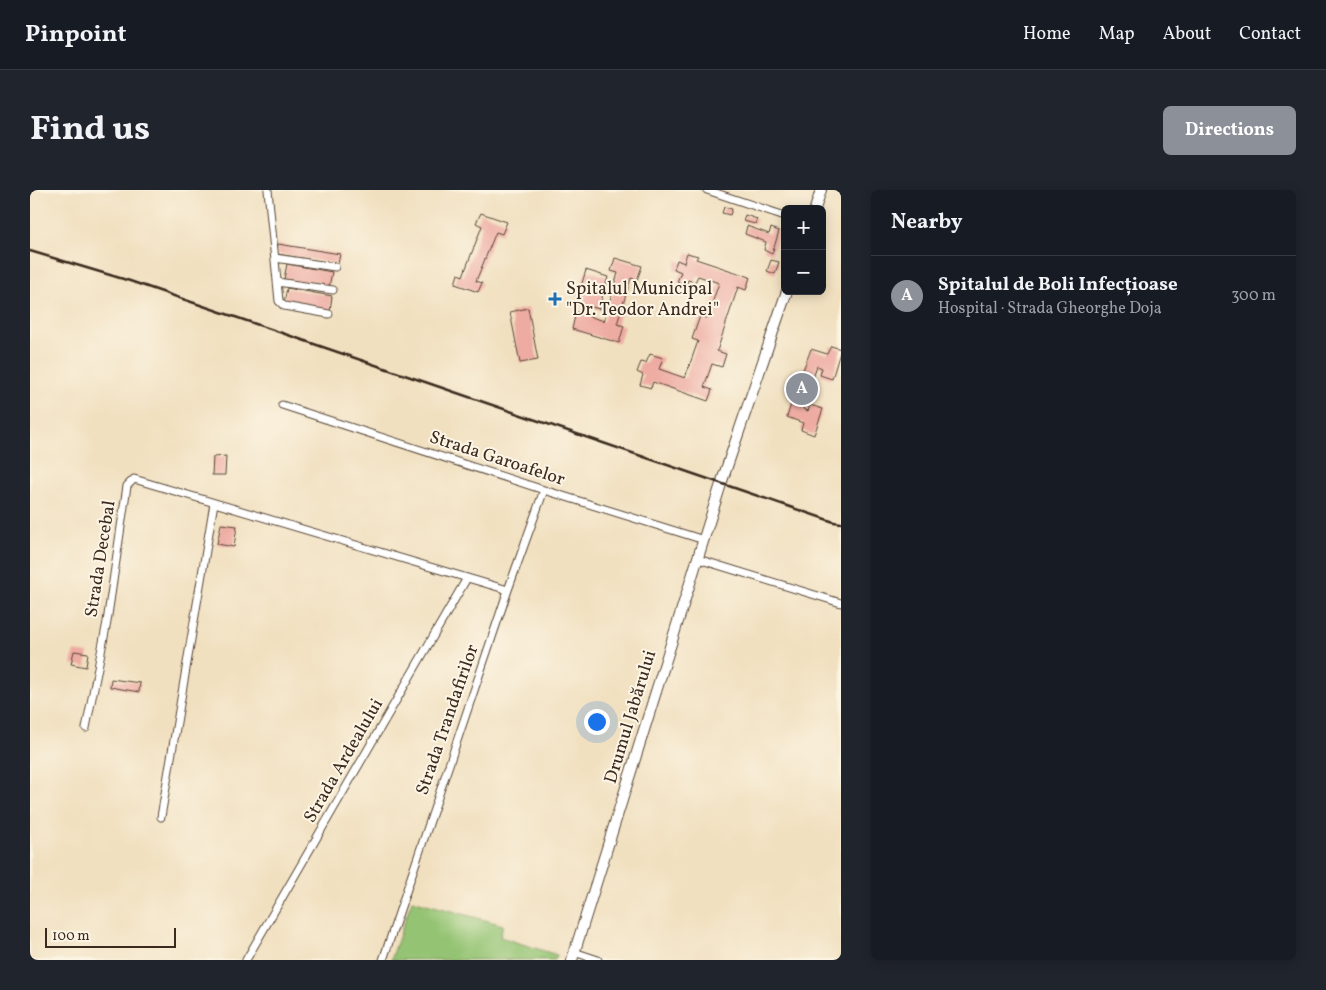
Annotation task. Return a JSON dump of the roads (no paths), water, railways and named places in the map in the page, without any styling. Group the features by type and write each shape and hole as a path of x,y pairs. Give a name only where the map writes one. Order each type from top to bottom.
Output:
{"main road":[{"path":"816,205 821,190"},
{"name":"Drumul Jabărului","path":"573,956 721,484 786,295"}],"street":[{"path":"268,190 279,301 284,306 329,314"},
{"path":"707,190 781,215"},
{"path":"275,258 335,267"},
{"path":"277,282 333,290"},
{"name":"Strada Garoafelor","path":"282,405 704,540"},
{"name":"Strada Decebal","path":"86,728 107,622 127,486 134,479 508,590"},
{"name":"Strada Trandafirilor","path":"383,960 508,590 544,490"},
{"path":"161,817 214,503"},
{"path":"698,559 841,603"},
{"name":"Strada Ardealului","path":"246,960 467,578"},
{"path":"573,956 598,960"}],"railway":[{"path":"30,251 130,281 841,523"}],"place":[{"name":"Spitalul Municipal \"Dr. Teodor Andrei\"","path":"555,299"},
{"name":"Spitalul de Boli Infecțioase","path":"802,389"}]}
